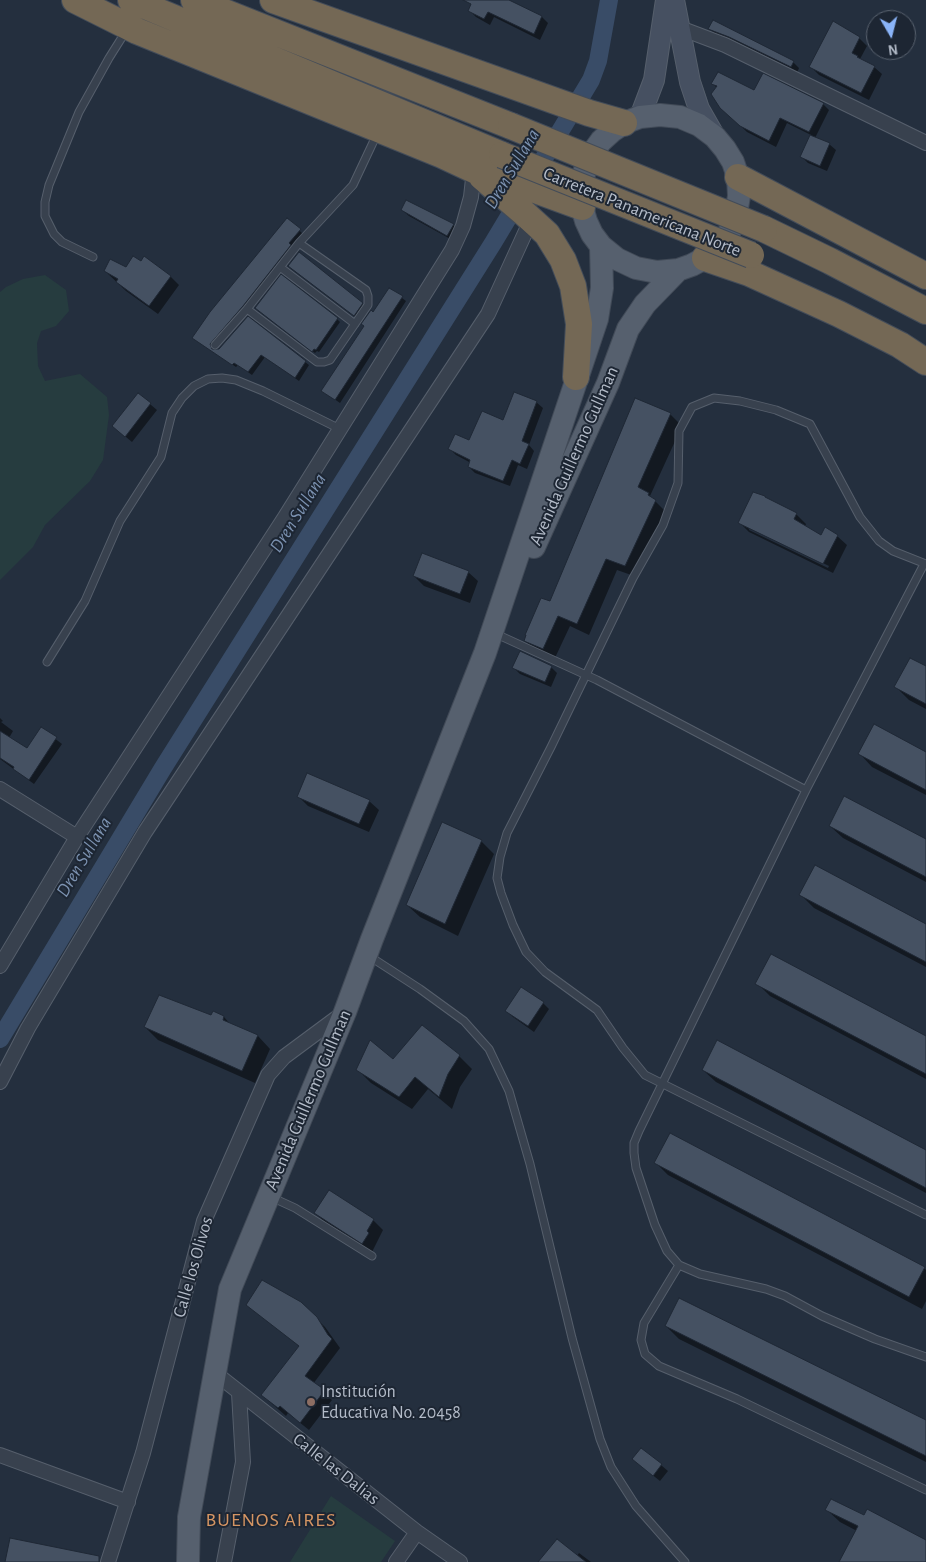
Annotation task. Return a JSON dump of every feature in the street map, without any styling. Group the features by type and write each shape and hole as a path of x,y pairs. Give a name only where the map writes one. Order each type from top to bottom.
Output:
{"highway":[{"path":"74,0 129,27 474,170 518,203 546,234 563,260 572,286 579,324 576,378"},
{"name":"Carretera Panamericana Norte","path":"132,0 502,155 751,255 847,301 926,343"},
{"name":"Carretera Panamericana Norte","path":"194,0 764,229 926,311"},
{"path":"272,0 589,113 632,120"},
{"path":"738,177 926,276"},
{"path":"518,203 544,193 582,207"},
{"path":"705,258 749,273 830,309 900,345 926,362"}],"main road":[{"path":"632,120 654,80 666,0"},
{"path":"674,0 690,82 699,109 715,137 733,162 738,177 739,196 736,214 730,231 719,246 705,258 678,270 657,272 636,268 617,259 601,246 586,221 581,193 586,165 601,141 632,120 660,115 680,117 699,125 715,137"},
{"name":"Avenida Guillermo Gullman","path":"485,653 597,319 602,288 601,246"},
{"name":"Avenida Guillermo Gullman","path":"188,1562 189,1517 230,1289 345,1012 485,653 608,383 628,329 646,304 678,270"}],"street":[{"path":"680,28 725,45 926,143"},
{"path":"0,966 77,837 285,517 452,250 463,226 471,197 474,170"},
{"path":"0,1082 28,1028 155,817 488,314 518,203"},
{"path":"0,789 77,837"},
{"name":"Calle los Olivos","path":"108,1562 143,1453 204,1221 268,1075 284,1057 345,1012"},
{"name":"Calle las Dalias","path":"215,1373 417,1532 460,1562"},
{"path":"224,1562 243,1462 240,1393"},
{"path":"0,1454 128,1502"},
{"path":"396,1562 417,1532"}],"lane":[{"path":"93,257 62,242 54,234 45,216 45,202 49,185 79,112 109,58 129,27"},
{"path":"215,345 299,243 353,185 379,129"},
{"path":"246,309 317,362 330,360 368,305 368,296 366,290 299,243"},
{"path":"280,267 355,324"},
{"path":"46,662 85,601 120,520 161,457 172,413 182,398 194,386 208,379 236,380 263,391 340,429"},
{"path":"926,1215 663,1084 645,1075 623,1048 597,1010 545,972 526,952 513,925 497,878 506,834 551,747 633,578 663,525 678,483 679,431 692,407 714,398 740,401 776,410 810,424 860,517 879,541 893,550 925,564 806,790 663,1084 634,1143 636,1168 655,1225 668,1252 679,1265 700,1274 766,1289 785,1296 822,1316 875,1339 926,1356"},
{"path":"494,633 585,674 806,790"},
{"path":"367,955 420,989 464,1021 489,1049 509,1091 530,1164 572,1338 605,1453 611,1467 636,1506 685,1562"},
{"path":"269,1195 295,1208 372,1256"},
{"path":"679,1265 644,1323 641,1340 645,1354 659,1366 737,1399 926,1490"}],"green space":[{"path":"45,275 66,290 69,311 56,326 41,331 37,343 38,366 45,381 80,374 107,397 109,415 103,460 90,481 45,525 33,547 0,580 0,292 23,279"},
{"path":"331,1496 395,1541 381,1562 290,1562"}],"building":[{"path":"463,0 509,0 542,16 534,34 488,12 484,19 468,11 471,4"},
{"path":"713,20 794,61 791,67 708,29"},
{"path":"833,21 860,37 852,53 875,66 861,93 809,67"},
{"path":"718,72 754,90 763,73 824,103 809,132 780,118 769,141 740,126 720,108 711,94 717,86 711,84"},
{"path":"810,135 830,143 820,166 800,157"},
{"path":"406,200 454,224 447,236 401,210"},
{"path":"287,218 301,229 289,243 291,245 243,306 210,344 212,349 219,349 248,316 306,361 295,378 261,355 248,372 234,363 232,365 192,338 210,312"},
{"path":"299,252 363,303 354,316 288,266"},
{"path":"133,256 141,261 144,256 171,276 149,306 116,282 118,279 104,271 110,259 126,267"},
{"path":"281,274 338,318 316,350 314,349 312,352 255,308"},
{"path":"389,288 403,296 335,400 321,391 364,326 361,324 371,310 373,312"},
{"path":"514,392 537,401 522,441 529,444 520,464 512,460 503,481 468,467 470,460 448,449 455,434 469,440 482,411 503,420"},
{"path":"138,393 151,403 125,437 112,426"},
{"path":"635,398 671,413 638,487 649,493 648,495 656,500 625,566 606,559 577,624 558,616 543,649 524,641 525,635 541,598 550,601"},
{"path":"753,492 765,496 797,513 794,519 821,535 825,527 838,535 823,564 738,523"},
{"path":"422,553 469,571 460,594 413,576"},
{"path":"520,651 552,666 545,682 512,668"},
{"path":"910,658 926,666 926,704 894,687"},
{"path":"874,724 926,752 926,790 858,754"},
{"path":"41,727 57,737 29,780 0,758 0,731 27,748"},
{"path":"307,773 370,800 359,824 297,797"},
{"path":"844,796 926,839 926,877 829,826"},
{"path":"442,822 482,840 445,924 406,905"},
{"path":"815,865 926,924 926,962 799,895"},
{"path":"771,954 926,1036 926,1074 755,984"},
{"path":"521,987 544,1002 528,1026 505,1011"},
{"path":"159,995 211,1015 213,1011 224,1016 223,1020 258,1035 242,1071 144,1027"},
{"path":"422,1025 460,1055 448,1074 439,1097 415,1077 399,1097 356,1070 370,1040 393,1059"},
{"path":"717,1040 926,1150 926,1188 702,1070"},
{"path":"670,1133 925,1267 909,1297 654,1163"},
{"path":"329,1190 374,1219 367,1231 369,1233 362,1244 314,1213"},
{"path":"262,1280 301,1302 317,1317 332,1339 305,1376 325,1390 300,1423 280,1406 278,1408 261,1395 299,1346 246,1305"},
{"path":"679,1298 926,1420 926,1456 665,1326"},
{"path":"641,1448 662,1464 653,1476 632,1459"},
{"path":"831,1499 864,1515 867,1509 926,1540 926,1562 839,1562 858,1526 825,1510"},
{"path":"10,1538 99,1556 99,1562 5,1562"},
{"path":"557,1539 586,1562 538,1562"}],"waterway":[{"name":"Dren Sullana","path":"0,1039 163,768 493,243 591,80 598,61 609,0"}],"place":[{"name":"Institución Educativa No. 20458","path":"311,1402"}],"district":[{"name":"BUENOS AIRES","path":"271,1520"}]}
